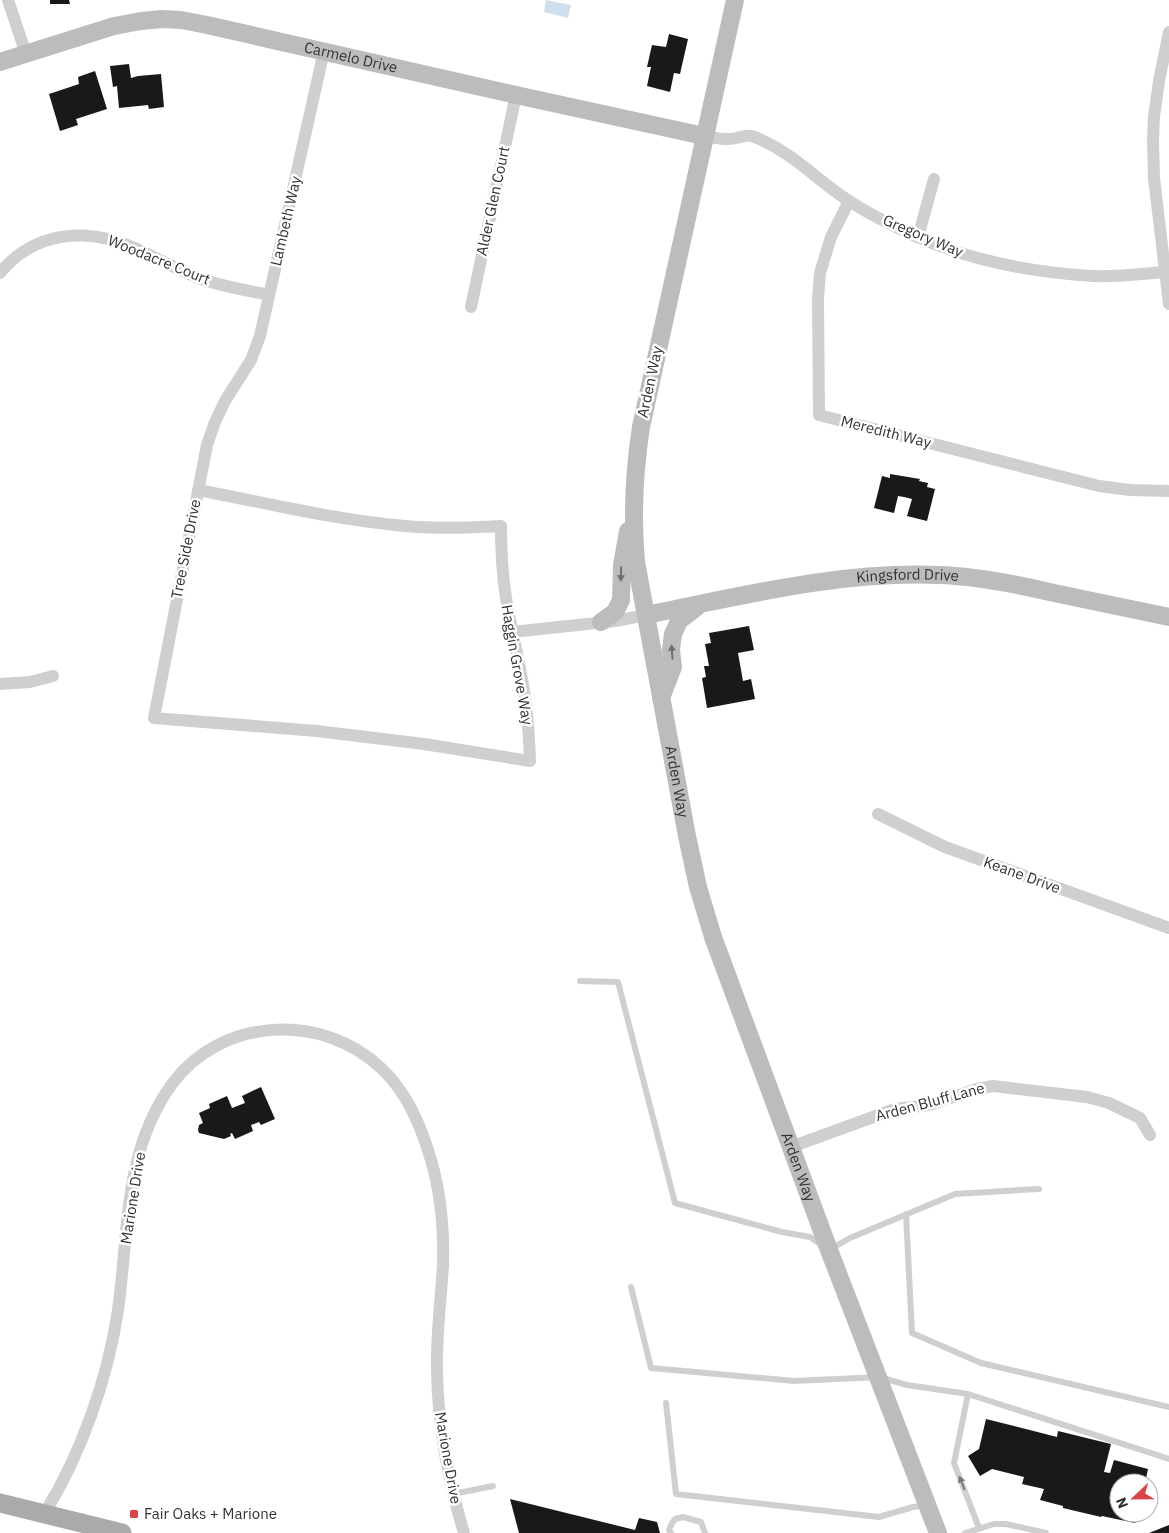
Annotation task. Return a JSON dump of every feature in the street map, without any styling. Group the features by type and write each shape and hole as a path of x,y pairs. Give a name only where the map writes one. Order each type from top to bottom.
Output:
{"main road":[{"path":"0,1503 44,1514 86,1529 122,1533"}],"street":[{"path":"8,0 26,54"},
{"name":"Arden Way","path":"735,0 641,427 636,456 634,509 636,562 687,836 698,887 713,936 829,1250 938,1533"},
{"name":"Carmelo Drive","path":"0,62 114,26 140,21 180,20 704,136"},
{"path":"1169,32 1154,117 1153,142 1154,178 1169,304"},
{"name":"Lambeth Way","path":"235,386 251,360 260,336 324,51"},
{"name":"Alder Glen Court","path":"471,307 516,95"},
{"name":"Gregory Way","path":"704,136 728,140 750,135 788,155 849,201 886,223 963,254 1045,272 1095,276 1165,272"},
{"path":"918,237 934,179"},
{"name":"Meredith Way","path":"849,201 831,237 820,274 818,299 819,415 1099,486 1130,490 1169,491"},
{"name":"Woodacre Court","path":"0,273 24,250 44,241 65,236 102,238 138,249 198,278 229,287 269,295"},
{"name":"Tree Side Drive","path":"154,718 207,445 215,422 235,386"},
{"name":"Haggin Grove Way","path":"154,718 318,731 424,744 530,761 523,683 504,589 501,526 448,528 366,522 198,490"},
{"path":"601,622 614,612 621,600 624,546 634,509"},
{"name":"Kingsford Drive","path":"646,615 846,578 879,575 939,575 969,577 1012,584 1169,617"},
{"path":"661,699 673,667 671,650 673,634 679,622 702,604"},
{"path":"512,632 646,615"},
{"path":"0,684 30,682 53,676"},
{"name":"Keane Drive","path":"878,814 945,847 1169,928"},
{"name":"Marione Drive","path":"44,1514 79,1445 104,1377 118,1310 134,1173 148,1126 159,1104 174,1082 200,1057 221,1044 244,1035 280,1029 317,1033 340,1041 362,1053 382,1068 398,1087 411,1108 421,1130 439,1195 443,1229 437,1369 439,1408 444,1450 453,1494 464,1533"},
{"name":"Arden Bluff Lane","path":"791,1146 895,1109 929,1105 977,1089 993,1086 1087,1097 1109,1103 1140,1118 1150,1135"}],"lane":[{"path":"580,981 618,982 675,1203 782,1232 810,1237 829,1250 850,1238 955,1194 1039,1189"},
{"path":"906,1214 912,1333 981,1363 1169,1407"},
{"path":"631,1287 651,1368 794,1380 879,1377 907,1385 968,1394 1169,1459"},
{"path":"968,1394 954,1463 979,1528"},
{"path":"666,1403 676,1494 879,1517 928,1504"},
{"path":"453,1494 493,1486"},
{"path":"671,1533 669,1530 674,1519 683,1516 701,1522 706,1533"},
{"path":"965,1533 994,1524 1006,1524 1046,1533"}],"water":[{"path":"546,0 571,5 568,18 544,12"}],"building":[{"path":"50,0 69,0 70,4 50,4"},
{"path":"669,34 688,39 680,74 674,73 670,92 647,86 651,67 647,67 652,45 666,47"},
{"path":"129,64 131,78 161,74 164,107 149,109 148,105 119,108 117,86 113,87 110,66"},
{"path":"95,71 107,109 76,119 78,125 60,131 49,94 79,84 78,77"},
{"path":"890,474 920,479 919,481 928,483 927,487 935,489 927,521 907,516 912,499 904,497 898,496 894,513 874,508 882,476 890,478"},
{"path":"749,626 754,650 738,653 743,681 751,679 755,699 707,708 702,678 706,677 704,666 709,666 705,644 711,643 709,633"},
{"path":"261,1087 275,1119 261,1125 259,1122 251,1125 253,1131 235,1139 232,1133 230,1134 231,1136 224,1139 199,1133 199,1125 203,1123 199,1113 210,1108 209,1104 227,1096 232,1108 245,1103 242,1096"},
{"path":"986,1419 1057,1437 1058,1431 1111,1444 1104,1472 1110,1473 1109,1517 1063,1508 1063,1506 1040,1500 1044,1489 1022,1484 1024,1477 992,1469 980,1476 968,1456 979,1449"},
{"path":"1114,1460 1148,1469 1147,1473 1110,1473"},
{"path":"510,1499 635,1530 639,1518 657,1522 660,1533 519,1533"},
{"path":"1169,1525 1169,1533 1149,1533"}],"place":[{"name":"Fair Oaks + Marione","path":"134,1514"}]}
